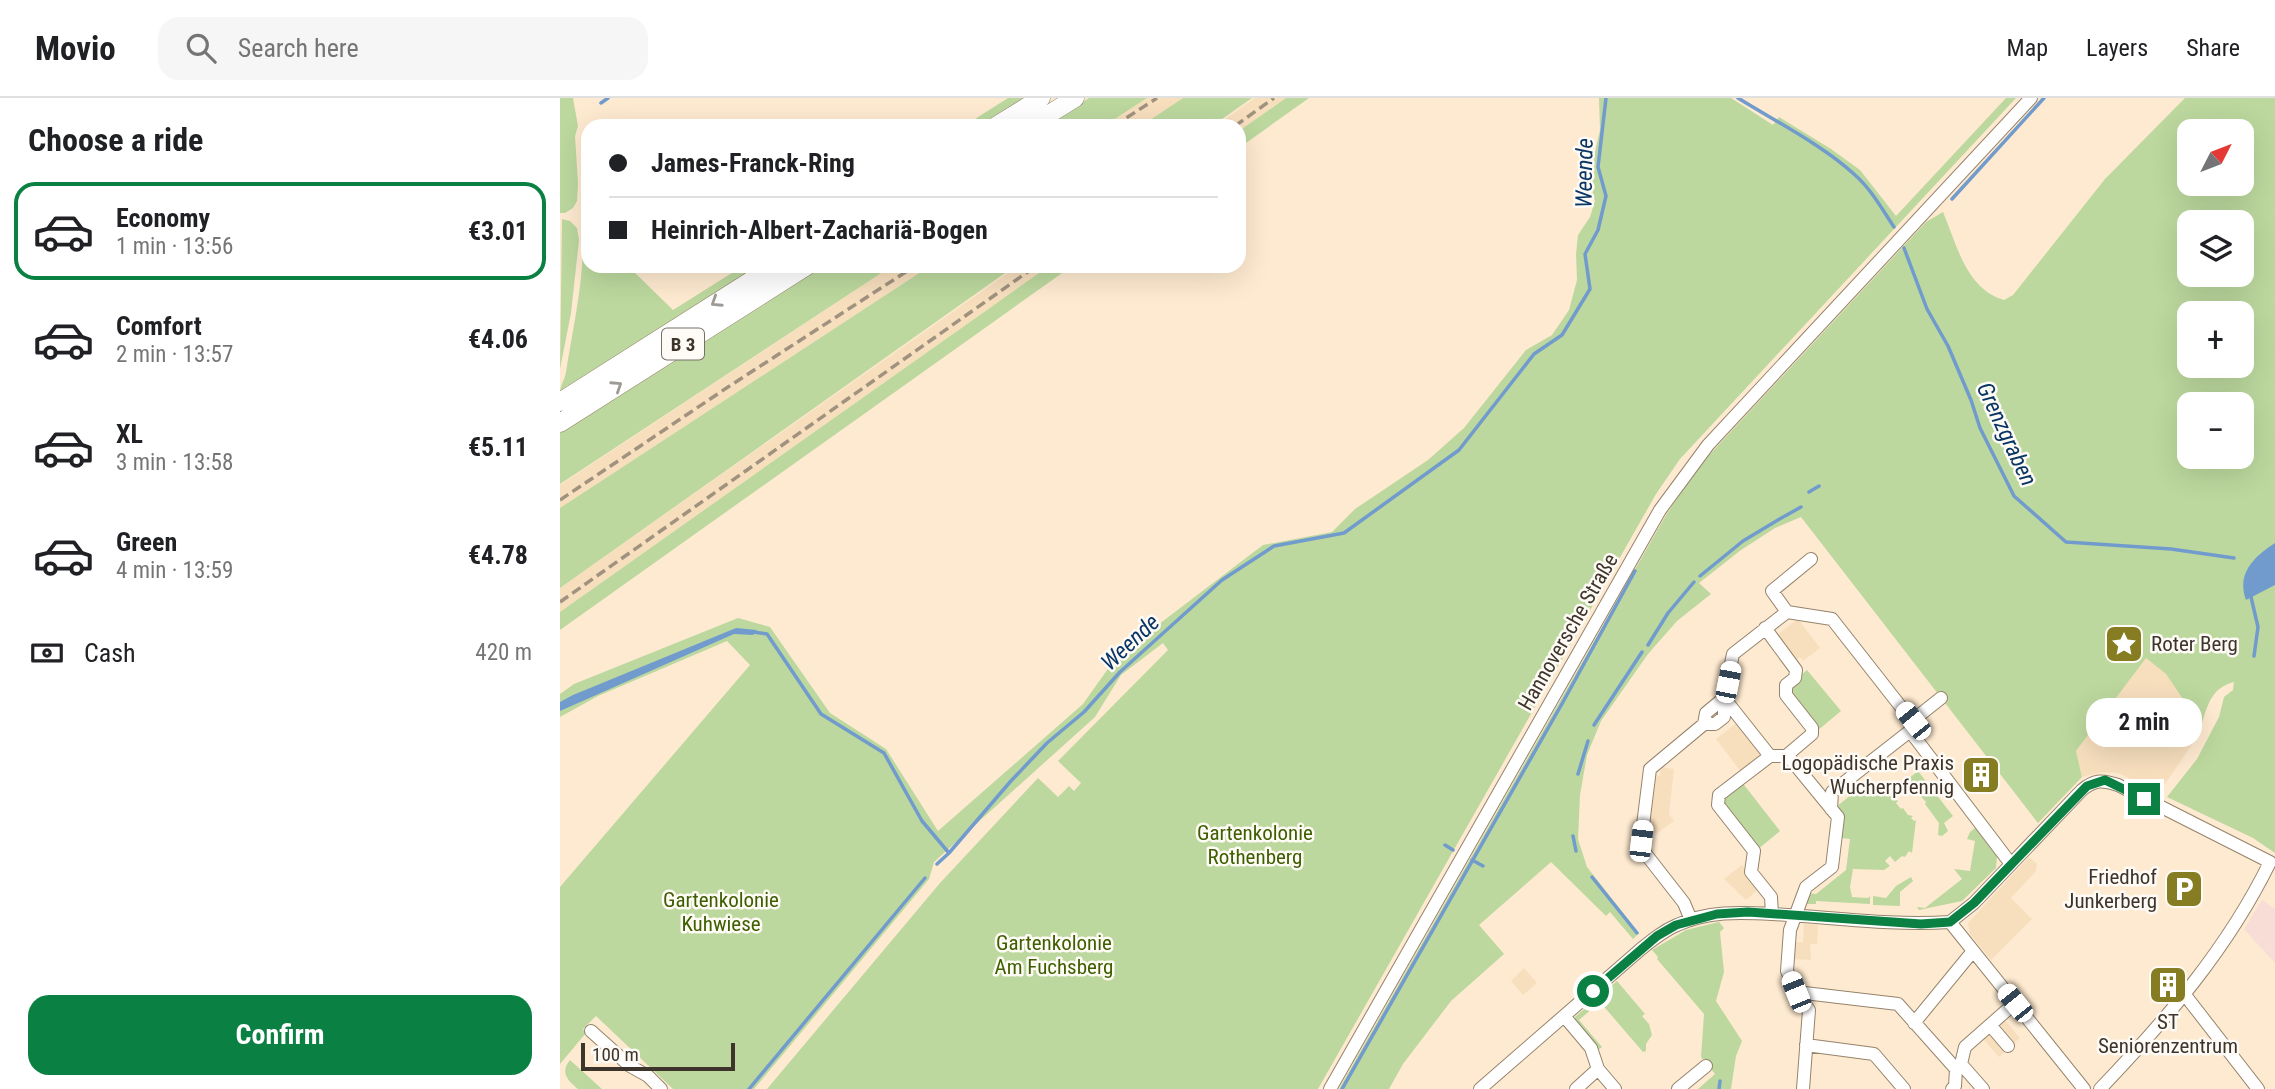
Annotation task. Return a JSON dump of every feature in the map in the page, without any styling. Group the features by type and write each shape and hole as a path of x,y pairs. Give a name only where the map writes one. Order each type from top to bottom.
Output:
{"highway":[{"path":"1007,119 1041,98"},
{"path":"1041,119 1074,98"},
{"name":"B 3","path":"560,402 763,273"},
{"name":"B 3","path":"560,423 796,273"}],"street":[{"name":"Hannoversche Straße","path":"1330,1089 1660,510 1708,445 2031,98"},
{"path":"1793,613 1772,591 1811,559"},
{"path":"1690,920 1684,903 1645,853 1641,841 1650,769 1704,724 1706,713 1724,698 1733,654 1765,628 1793,613 1832,619 2011,864"},
{"path":"1765,628 1796,670 1795,678 1786,685 1786,695 1812,728 1812,734 1786,756 1770,756 1719,795 1718,805 1754,851 1751,872 1770,897 1772,914"},
{"path":"1724,698 1770,756"},
{"path":"1831,809 1832,792 1941,698"},
{"path":"1786,756 1838,817 1832,867 1806,887 1790,930 1787,971 1796,992 1809,1010 1803,1089"},
{"path":"1480,1089 1657,936 1690,920 1717,914 1795,915 1921,924 1950,922 1974,903 2082,790 2092,783 2105,780 2270,862 2223,943 2185,995 2151,1036 2100,1089"},
{"path":"1950,922 2084,1089"},
{"path":"1918,1017 1973,951"},
{"path":"1796,992 1898,1004 1903,1010 1918,1017 1959,1067 1983,1089"},
{"path":"2185,995 2258,1089"},
{"path":"1952,1089 1965,1047 2015,1003"},
{"path":"1564,1016 1591,1048 1598,1069 1615,1089"},
{"path":"1990,1025 2008,1046"},
{"path":"591,1031 630,1066 648,1076 662,1089"},
{"path":"1806,1045 1874,1054 1904,1089"},
{"path":"1678,1089 1706,1066"},
{"path":"1576,1089 1598,1069"}],"shaded area":[{"path":"1147,98 1183,98 1152,119 1115,119"},
{"path":"1255,98 1286,98 1246,126 1246,119 1225,119"},
{"path":"881,273 919,273 560,508 560,485"},
{"path":"1008,273 1039,273 560,612 560,588"},
{"path":"1798,619 1820,648 1803,661 1800,657 1794,662 1774,637"},
{"path":"2146,657 2166,674 2191,711 2190,730 2197,737 2159,793 2118,773 2103,772 2082,777 2076,751"},
{"path":"1739,721 1766,756 1741,772 1716,739"},
{"path":"1661,767 1674,769 1669,814 1674,821 1656,834 1648,824 1655,775 1660,776"},
{"path":"2029,857 2037,864 2036,871 2011,898 2032,919 1991,960 1970,934 1968,923"},
{"path":"1742,865 1760,888 1746,900 1724,879"},
{"path":"2262,900 2275,909 2275,963 2244,929"},
{"path":"1804,924 1818,925 1817,944 1810,944 1811,960 1792,959 1796,942 1803,942"},
{"path":"1524,968 1537,983 1523,995 1511,981"},
{"path":"2004,1019 2020,1038 1999,1057 1982,1038"}],"green space":[{"path":"560,98 573,98 578,126 575,136 577,201 573,208 565,213 560,213"},
{"path":"1008,98 1029,98 995,119 975,119"},
{"path":"1089,98 1147,98 1115,119 1056,119"},
{"path":"1183,98 1252,98 1222,119 1152,119"},
{"path":"1286,98 1309,98 1246,143 1246,126"},
{"path":"1599,98 1731,98 1773,125 1779,117 1860,170 1896,216 2006,98 2016,98 1680,459 1656,494 1318,1089 767,1089 940,883 1038,778 1058,797 1069,786 1074,791 1081,783 1058,761 1168,650 1163,643 1121,675 1095,717 934,862 929,879 754,1089 673,1089 596,1016 583,1029 586,1033 560,1064 560,887 750,665 727,641 598,696 560,717 560,694 574,684 738,618 770,627 830,713 886,749 938,831 1083,704 1117,656 1263,545 1332,532 1355,509 1428,460 1464,428 1526,350 1552,335 1569,310 1577,280 1578,235 1590,217 1595,201 1589,179 1600,130"},
{"path":"2185,98 2275,98 2275,853 2253,838 2167,797 2197,759 2219,717 2224,697 2233,690 2234,682 2225,685 2213,696 2197,737 2190,730 2191,711 2166,674 2146,658 2076,751 2082,777 2038,823 1801,517 1775,528 1741,550 1699,583 1711,594 1677,621 1648,654 1601,721 1587,755 1580,795 1578,839 1587,867 1639,933 1633,939 1610,912 1606,916 1551,862 1479,925 1504,954 1451,1001 1403,1064 1389,1089 1339,1089 1666,515 1688,481 1711,453 1926,222 1943,212 1964,264 1980,286 2004,300 2013,295 2105,179"},
{"path":"562,219 570,221 577,228 579,240 571,313 560,369"},
{"path":"581,273 635,273 673,310 732,273 750,273 560,393"},
{"path":"813,273 881,273 560,484 560,433"},
{"path":"919,273 1005,273 560,588 560,508"},
{"path":"1039,273 1062,273 560,630 560,612"},
{"path":"1807,670 1841,711 1817,731 1787,693 1788,686"},
{"path":"1918,771 1953,816 1944,823 1948,831 1942,836 1938,835 1939,823 1926,802 1910,785 1912,783 1908,779"},
{"path":"1741,781 1780,831 1757,850 1720,804 1721,797"},
{"path":"1866,783 1876,796 1888,784 1896,795 1896,803 1916,820 1912,853 1909,851 1905,857 1902,856 1895,862 1890,856 1885,861 1890,866 1884,870 1853,869 1850,887 1852,897 1870,896 1870,904 1816,901 1816,904 1804,904 1808,893 1816,894 1846,870 1850,839 1841,838 1844,818 1836,807"},
{"path":"1976,827 1997,856 1996,868 1962,901 1919,910 1917,907 1925,908 1962,879 1954,869 1970,871 1975,841 1967,839"},
{"path":"1911,877 1913,881 1900,892 1900,906 1873,905 1873,896 1886,898 1896,886"},
{"path":"1719,922 1724,928 1720,932 1724,972 1716,1001 1742,1041 1736,1056 1731,1089 1698,1089 1715,1074 1701,1057 1704,1014 1652,950 1686,930"},
{"path":"1617,981 1645,1014 1642,1016 1649,1024 1652,1035 1646,1044 1646,1051 1643,1052 1600,1002 1579,1020 1602,1047 1598,1050 1575,1023 1575,1017"},
{"path":"570,1060 602,1089 578,1089 574,1086 565,1072"}],"water":[{"path":"2275,543 2275,585 2246,600 2244,582 2249,566"},
{"path":"736,628 757,630 753,635 734,634 560,711 560,702 573,695"}],"waterway":[{"path":"601,103 608,98"},
{"name":"Weende","path":"753,632 767,634 821,714 884,753 922,821 949,853 1047,743 1084,712 1120,672 1222,580 1274,546 1344,533 1459,450 1534,354 1562,335 1590,289 1585,254 1598,230 1606,196 1598,167 1606,98"},
{"name":"Grenzgraben","path":"1738,98 1843,164 1866,187 1894,227"},
{"path":"1952,199 2044,98"},
{"name":"Grenzgraben","path":"1904,248 1927,309 1948,346 1980,428 2014,496 2066,542 2171,549 2234,558"},
{"path":"1809,492 1819,486"},
{"path":"1785,516 1801,507"},
{"path":"1700,576 1743,541 1783,517"},
{"path":"1342,1089 1635,571"},
{"path":"1648,645 1668,613 1694,582"},
{"path":"2252,593 2258,627 2254,656"},
{"path":"1594,725 1642,652"},
{"path":"1578,774 1588,741"},
{"path":"1573,836 1576,851"},
{"path":"1445,845 1453,850"},
{"path":"937,864 949,853"},
{"path":"1472,860 1483,866"},
{"path":"1592,877 1637,933"},
{"path":"749,1089 925,878"},
{"path":"1719,1089 1720,1081"}],"railway":[{"path":"1125,119 1157,98"},
{"path":"1245,119 1274,98"},
{"path":"560,500 904,273"},
{"path":"560,602 1026,273"}],"place":[{"name":"Roter Berg","path":"2124,644"},
{"name":"Logopädische Praxis Wucherpfennig","path":"1981,775"},
{"name":"Friedhof Junkerberg","path":"2184,889"},
{"name":"ST Seniorenzentrum","path":"2168,985"}],"route":[{"path":"1593,991 1657,936 1676,925 1717,914 1748,912 1921,924 1950,922 1974,903 2087,786 2098,780 2105,780 2144,799"}],"park label":[{"name":"Gartenkolonie Rothenberg","path":"1255,845"},
{"name":"Gartenkolonie Kuhwiese","path":"721,912"},
{"name":"Gartenkolonie Am Fuchsberg","path":"1054,955"}]}
